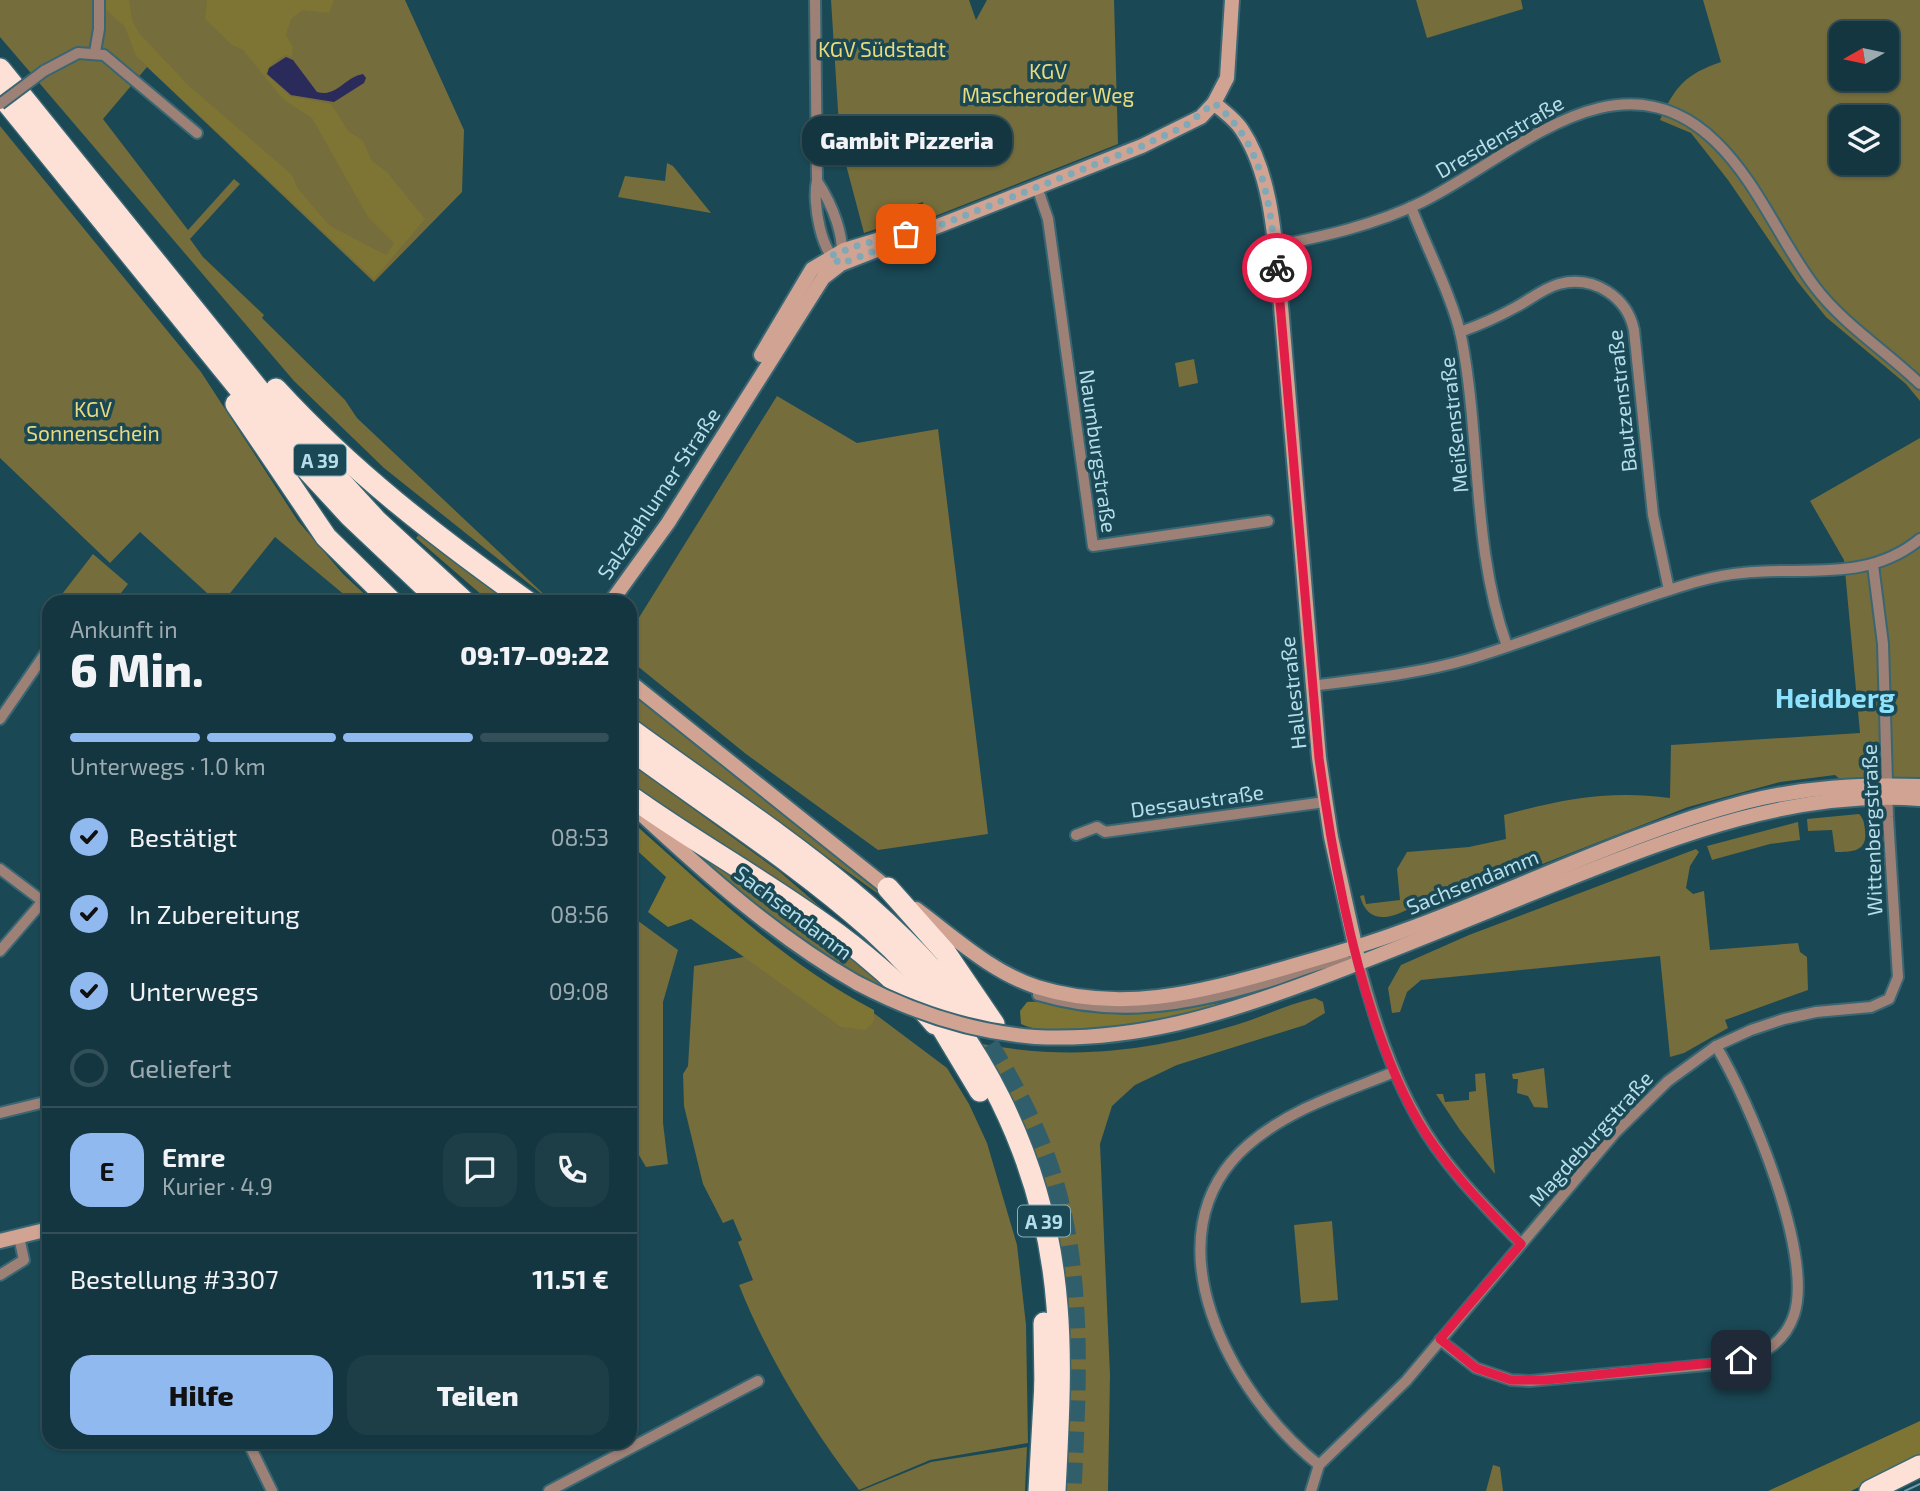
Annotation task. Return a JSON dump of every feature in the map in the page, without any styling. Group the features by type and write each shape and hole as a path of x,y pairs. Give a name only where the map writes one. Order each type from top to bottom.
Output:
{"highway":[{"name":"A 39","path":"0,69 276,411 351,495 458,595"},
{"name":"A 39","path":"0,94 289,450 350,516 434,595"},
{"path":"189,304 223,332 293,408 355,467 458,551 518,595"},
{"path":"197,339 309,515 342,555 385,595"},
{"name":"A 39","path":"637,735 797,861 872,930 923,981 979,1058 1019,1139 1041,1206 1055,1286 1060,1356 1055,1491"},
{"name":"A 39","path":"637,754 797,861"},
{"path":"637,801 849,941 911,995 952,1044"},
{"path":"797,861 831,865 895,914 926,943 984,1018 945,952 888,888"},
{"path":"797,861 906,979 952,1044 994,1119 1028,1212 1041,1287 1047,1491"},
{"path":"1039,1491 1045,1383"},
{"path":"1870,1491 1920,1466"}],"street":[{"path":"95,52 99,29 99,0"},
{"path":"815,0 817,178"},
{"name":"Salzdahlumer Straße","path":"616,595 668,523 817,285 838,257 919,232 1185,126 1214,103 1227,78 1232,0"},
{"path":"0,104 44,71 70,56 95,52 122,67 197,133"},
{"name":"Hallestraße","path":"1214,103 1236,122 1251,147 1261,174 1275,246 1312,686 1325,802 1359,963 1394,1072 1418,1121 1476,1197 1521,1244"},
{"name":"Dresdenstraße","path":"1275,246 1350,230 1411,208 1561,119 1595,109 1643,107 1670,113 1698,127 1719,145 1744,176 1800,267 1824,297 1920,384"},
{"path":"817,181 829,202 838,257 815,206 817,181"},
{"name":"Naumburgstraße","path":"1037,187 1048,219 1093,546 1268,521"},
{"name":"Meißenstraße","path":"1411,208 1460,332 1472,404 1487,565 1496,611 1507,646"},
{"name":"Bautzenstraße","path":"1460,332 1495,318 1558,285 1571,283 1593,285 1613,294 1628,311 1634,330 1653,515 1669,590"},
{"path":"1312,686 1415,672 1507,646 1669,590 1741,573 1847,570 1873,565 1897,556 1920,539"},
{"name":"Wittenbergstraße","path":"1873,565 1883,644 1887,791 1898,977 1889,999 1881,1004"},
{"path":"0,719 42,658"},
{"name":"Sachsendamm","path":"637,688 888,888 982,959 1038,987 1103,1000 1159,999 1203,991 1355,948 1712,811 1819,787 1887,791 1920,799"},
{"name":"Sachsendamm","path":"637,810 759,916 857,983 898,1003 946,1020 1035,1037 1098,1038 1173,1026 1242,1007 1650,847 1719,824 1823,800 1920,786"},
{"name":"Dessaustraße","path":"1076,835 1097,827 1105,832 1325,802"},
{"path":"0,869 42,901"},
{"path":"0,951 42,908"},
{"name":"Sachsendamm","path":"1038,987 1038,995 1055,1000 1102,1009 1139,1010 1206,1000 1331,962 1359,963"},
{"name":"Magdeburgstraße","path":"1311,1491 1319,1465 1384,1404 1643,1104 1685,1066 1716,1046 1784,1019 1881,1004"},
{"path":"1440,1339 1488,1374 1530,1381 1728,1363 1752,1357 1779,1341 1790,1325 1796,1305 1790,1240 1776,1180 1758,1130 1716,1046"},
{"path":"1319,1465 1300,1451 1254,1398 1218,1334 1210,1308 1201,1258 1208,1203 1221,1174 1246,1147 1271,1126 1394,1072"},
{"path":"0,1113 42,1103"},
{"path":"0,1241 42,1231"},
{"path":"0,1275 24,1260 19,1237"},
{"path":"637,1445 758,1381"},
{"path":"251,1449 272,1491"},
{"path":"549,1491 629,1449"}],"green space":[{"path":"0,0 94,0 104,10 103,0 405,0 464,130 462,192 374,282 147,67 103,119 188,230 234,179 240,184 190,239 203,257 264,315 262,318 345,400 357,418 545,595 384,468 294,381 0,37"},
{"path":"831,0 969,0 976,20 987,0 1114,0 1118,144 925,220 923,202 898,210 900,221 864,233 840,142"},
{"path":"1416,0 1521,0 1523,9 1427,38"},
{"path":"1703,0 1920,0 1920,401 1906,384 1826,317 1691,133 1660,120 1677,90 1699,71 1721,62"},
{"name":"KGV Sonnenschein","path":"0,126 201,372 298,521 343,574 366,595 345,595 275,537 229,595 209,595 140,532 110,563 0,458"},
{"path":"667,163 673,166 711,213 618,197 625,176 665,181"},
{"path":"1194,359 1198,383 1179,387 1175,363"},
{"path":"777,396 857,443 938,429 988,834 878,850 746,754 637,666 637,621"},
{"path":"1920,438 1920,780 1841,780 1835,775 1780,782 1688,807 1440,904 1434,894 1392,916 1373,915 1365,908 1360,896 1364,895 1366,904 1400,900 1397,869 1407,852 1469,847 1506,839 1504,815 1546,804 1586,798 1627,795 1670,798 1671,745 1860,733 1844,560 1810,501"},
{"path":"421,532 506,595 482,595 416,538"},
{"path":"93,554 128,584 119,595 61,595"},
{"path":"637,698 826,846 895,906 637,720"},
{"path":"637,768 780,872 842,926 637,794"},
{"path":"1859,814 1864,821 1865,837 1861,847 1853,851 1835,852 1832,830 1808,831 1807,819"},
{"path":"1798,822 1800,840 1770,844 1712,860 1707,846"},
{"path":"678,836 783,904 890,985 886,988 857,974 802,940 776,921"},
{"path":"1696,849 1699,852 1690,866 1686,888 1693,894 1704,891 1710,950 1798,943 1800,952 1807,957 1808,990 1725,1020 1728,1028 1684,1053 1670,1057 1660,956 1421,980 1407,992 1400,1012 1392,1013 1388,988 1401,965 1469,935"},
{"path":"637,920 678,950 663,1002 663,1123 668,1164 646,1167 637,1152"},
{"path":"776,951 871,1011 947,1068 969,1104 987,1143 1017,1245 1026,1325 1028,1443 930,1460 859,1490 808,1417 763,1339 739,1285 753,1280 738,1242 742,1240 733,1219 723,1223 703,1184 684,1106 683,1074 688,1066 694,966"},
{"path":"1315,998 1323,1002 1325,1013 1305,1025 1177,1065 1135,1085 1112,1106 1100,1144 1110,1375 1108,1491 1063,1491 1062,1284 977,1043 1047,1052 1147,1046 1214,1031"},
{"path":"1544,1068 1548,1108 1534,1107 1528,1096 1517,1093 1518,1079 1513,1079 1512,1074"},
{"path":"1485,1073 1495,1174 1436,1094 1443,1094 1445,1102 1469,1100 1469,1092 1476,1091 1475,1074"},
{"path":"1332,1221 1338,1300 1301,1303 1294,1225"},
{"path":"1027,1447 1025,1491 860,1491 931,1462"},
{"path":"1493,1465 1500,1467 1503,1491 1486,1491"}],"shaded area":[{"path":"95,0 129,0 132,20 139,33 188,85 292,175 298,189 330,226 386,255 394,243 368,217 312,118 283,99 243,50 231,44 205,19 207,0 334,0 329,13 302,10 291,19 286,35 293,47 292,57 286,55 277,60 266,74 290,96 331,104 348,131 363,141 372,161 386,171 425,219 374,279 136,56 125,27"},
{"path":"286,57 293,60 317,92 330,92 363,74 366,78 364,83 334,102 291,95 267,74 269,68"},
{"path":"637,826 777,947 808,970 874,1010 874,1021 866,1030 841,1027 691,919 668,927 648,912 666,877 637,850"},
{"path":"1243,999 1162,1021 1101,1031 1044,1031 1021,1024 1020,1011 1027,1002 1049,1003 1102,1013 1129,1014 1162,1012"},
{"path":"1920,1421 1920,1457 1851,1491 1768,1491"}],"tunnel":[{"path":"972,1019 1026,1112 1043,1152 1061,1211 1068,1250 1075,1330 1071,1491"}],"tram line":[{"path":"1905,1491 1920,1484"}],"way so far":[{"path":"906,234 862,244 830,256 841,264 1142,146 1201,117 1214,103 1242,130 1256,160 1265,193 1277,268"}],"place":[{"name":"Gambit Pizzeria","path":"906,234"}],"district":[{"name":"Heidberg","path":"1835,697"}],"route":[{"path":"1277,268 1319,758 1331,836 1359,963 1394,1072 1418,1121 1476,1197 1521,1244 1440,1339 1476,1368 1511,1380 1546,1380 1741,1360"}],"park label":[{"name":"KGV Südstadt","path":"882,48"},
{"name":"KGV Mascheroder Weg","path":"1048,82"}]}
